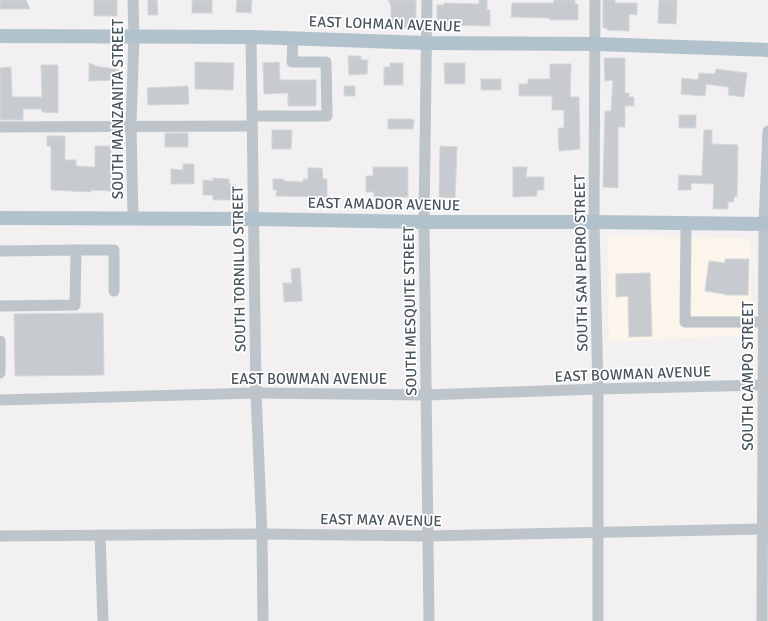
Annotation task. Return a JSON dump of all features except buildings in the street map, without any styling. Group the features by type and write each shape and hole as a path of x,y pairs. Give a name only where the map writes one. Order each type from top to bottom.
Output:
{"main road":[{"name":"EAST LOHMAN AVENUE","path":"0,36 251,37 426,42 595,44 768,50"},
{"name":"EAST AMADOR AVENUE","path":"0,218 766,224"}],"street":[{"name":"SOUTH MANZANITA STREET","path":"133,0 134,36 131,126 133,218"},
{"name":"SOUTH MESQUITE STREET","path":"427,0 424,222 430,621"},
{"name":"SOUTH SAN PEDRO STREET","path":"595,0 594,222 598,389 598,621"},
{"name":"SOUTH TORNILLO STREET","path":"251,37 256,393 262,534 263,621"},
{"path":"0,127 131,126 327,116 326,62 292,62 293,38"},
{"name":"SOUTH CAMPO STREET","path":"762,621 763,322 768,131"},
{"path":"686,223 685,322 763,322"},
{"path":"0,306 75,305 76,250"},
{"path":"0,251 114,250 114,290"},
{"path":"0,341 0,373"},
{"name":"EAST BOWMAN AVENUE","path":"0,400 256,393 426,395 763,385"},
{"name":"EAST MAY AVENUE","path":"0,536 262,534 428,536 762,529"},
{"path":"100,535 103,621"}],"shaded area":[{"path":"610,236 746,238 750,240 751,335 609,342 608,239"}]}
